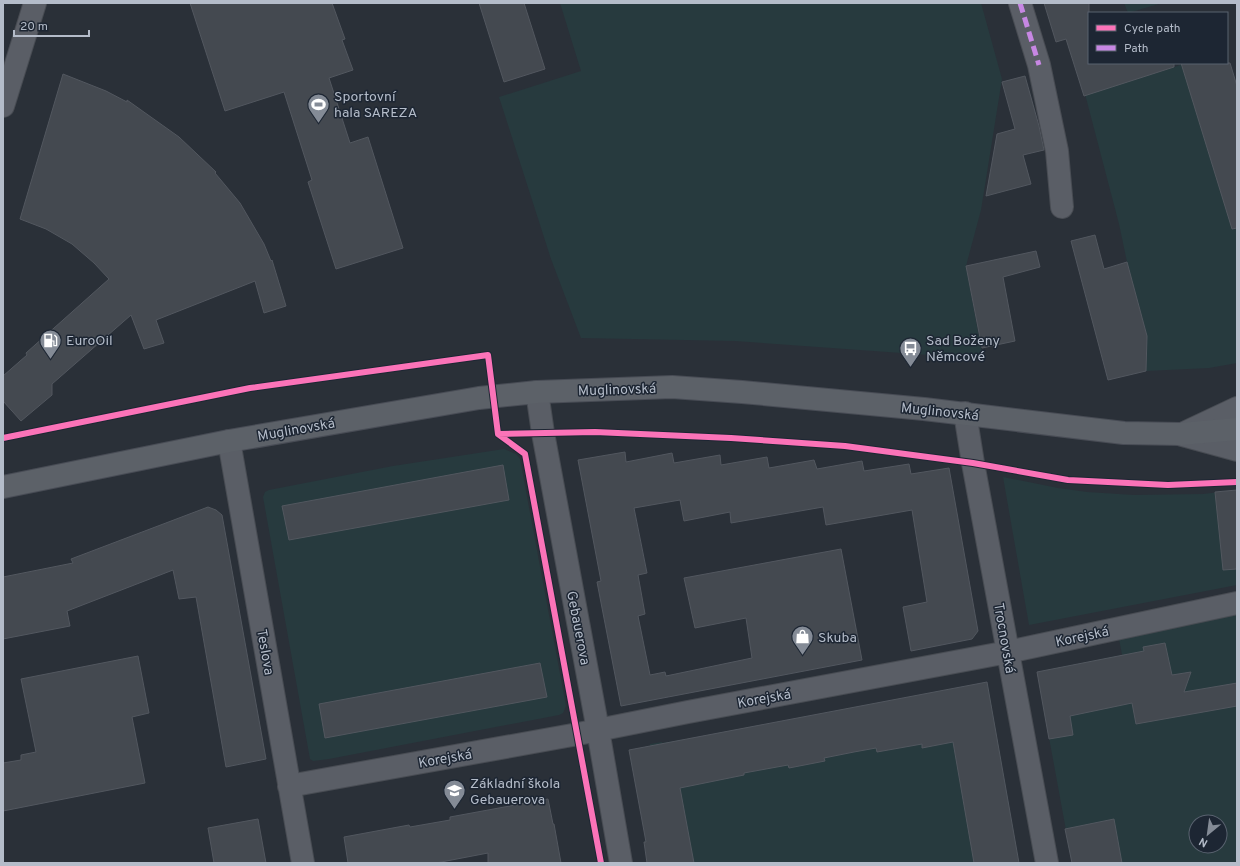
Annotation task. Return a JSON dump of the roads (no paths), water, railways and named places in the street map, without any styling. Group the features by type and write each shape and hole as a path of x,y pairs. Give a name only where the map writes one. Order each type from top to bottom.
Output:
{"main road":[{"name":"Muglinovská","path":"3,487 229,441 479,398 537,392 672,387 742,392 965,413 1124,433 1181,434 1237,429"}],"street":[{"path":"3,106 35,3"},
{"path":"1020,3 1040,66 1057,151 1062,207"},
{"name":"Gebauerova","path":"537,392 543,433 621,863"},
{"path":"1181,434 1237,408"},
{"name":"Trocnovská","path":"965,413 1047,863"},
{"path":"1181,434 1237,450"},
{"name":"Teslova","path":"229,441 303,863"},
{"name":"Korejská","path":"289,786 598,730 1008,652 1237,603"}],"place":[{"name":"Sportovní hala SAREZA","path":"319,124"},
{"name":"EuroOil","path":"51,360"},
{"name":"Sad Boženy Němcové","path":"911,368"},
{"name":"Skuba","path":"803,656"},
{"name":"Základní škola Gebauerova","path":"455,810"}]}
